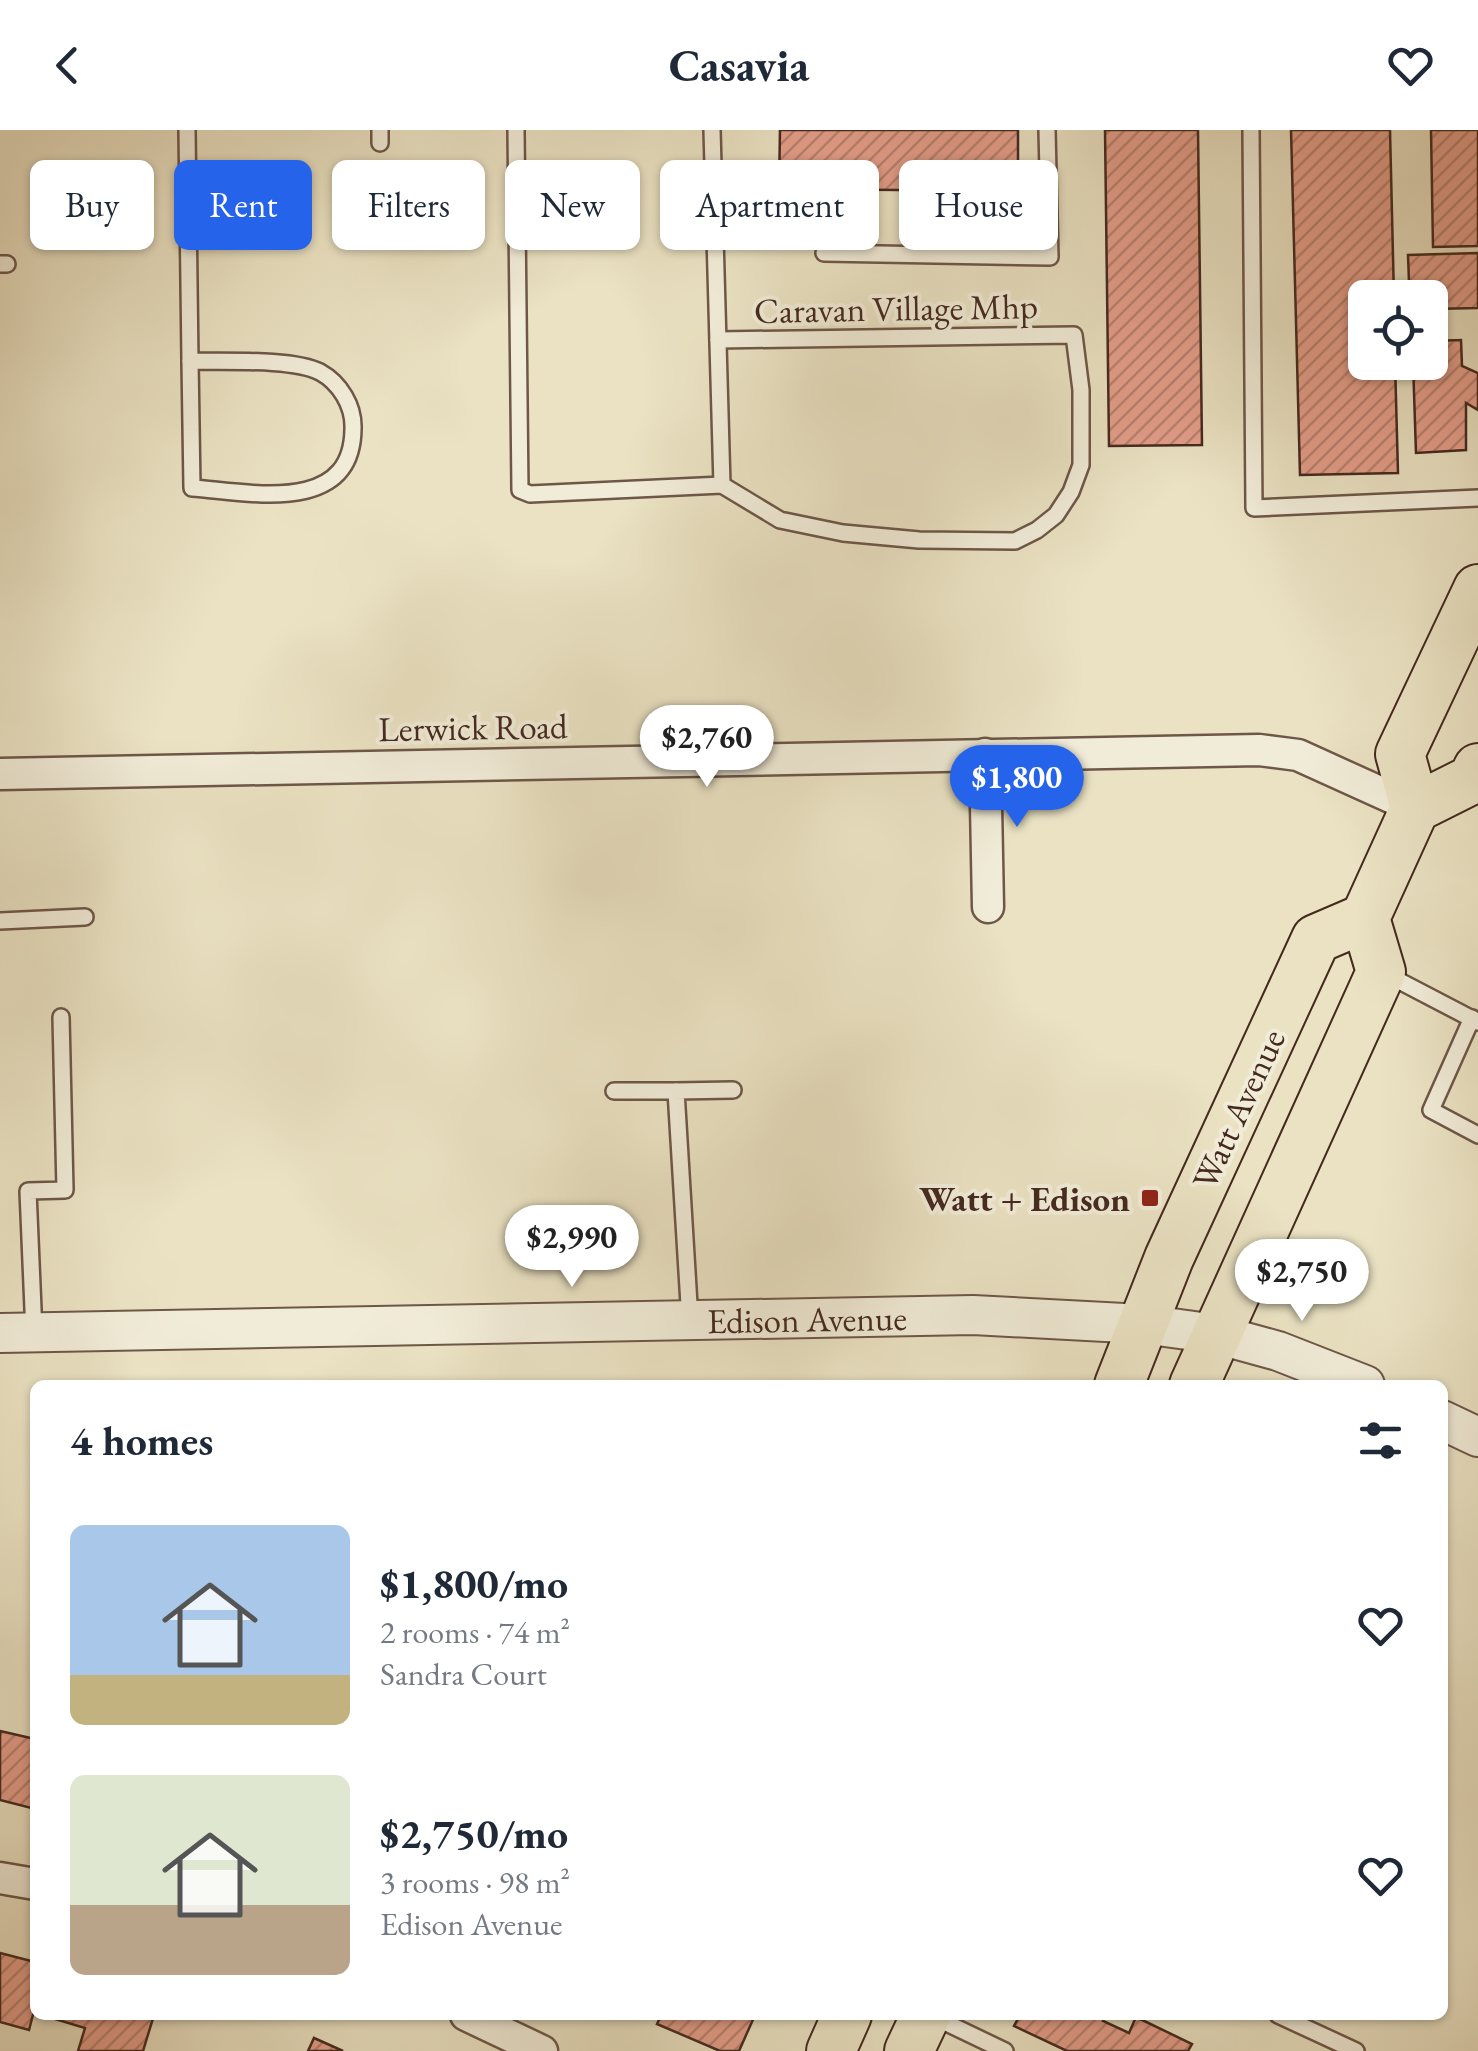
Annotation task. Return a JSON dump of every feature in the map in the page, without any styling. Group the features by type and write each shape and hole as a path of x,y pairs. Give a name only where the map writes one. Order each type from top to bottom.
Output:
{"main road":[{"path":"1415,808 1400,754 1478,588"},
{"path":"1381,972 1365,918 1415,808 1473,780 1478,768"},
{"name":"Watt Avenue","path":"1121,1380 1169,1258 1316,939 1365,918"},
{"name":"Watt Avenue","path":"1196,1380 1381,972"},
{"path":"831,2051 845,2020"},
{"path":"910,2051 926,2020"}],"street":[{"name":"Lerwick Road","path":"0,774 1260,750 1298,755 1415,808"},
{"path":"985,754 988,907"},
{"name":"Edison Avenue","path":"17,1333 973,1314 1143,1324 1216,1334 1278,1351 1352,1380"},
{"path":"1448,1423 1478,1437"},
{"path":"0,1878 30,1883"},
{"path":"477,2020 542,2051"}],"lane":[{"path":"187,130 190,361 192,488 299,494 318,488 335,476 347,459 354,420 335,383 318,371 298,365 190,361"},
{"path":"516,130 520,490 530,494 722,485"},
{"name":"Caravan Village Mhp","path":"712,130 722,485 780,520 843,534 919,540 1015,541 1038,530 1056,515 1071,492 1081,465 1081,390 1074,335 718,340"},
{"path":"824,253 1050,258 1047,130"},
{"path":"1251,130 1254,508 1478,498"},
{"path":"0,921 85,918"},
{"path":"1381,972 1475,1020 1431,1110 1478,1135"},
{"path":"17,1333 28,1192 65,1190 61,1016"},
{"path":"614,1091 733,1090"},
{"path":"676,1091 690,1322"},
{"path":"939,2020 1005,2051"},
{"path":"1289,2020 1356,2051"}],"building":[{"path":"780,130 1018,130 1018,160 899,160 899,190 879,190 879,160 779,160"},
{"path":"1105,130 1198,130 1202,445 1109,446"},
{"path":"1291,130 1390,130 1394,280 1348,280 1348,380 1395,380 1398,473 1300,475"},
{"path":"1431,130 1478,130 1478,246 1433,247"},
{"path":"1478,253 1478,308 1448,309 1448,280 1409,280 1408,255"},
{"path":"1448,340 1461,340 1462,366 1478,373 1478,410 1466,403 1466,450 1416,453 1414,380 1448,380"},
{"path":"0,1731 30,1738 30,1808 0,1800"},
{"path":"0,1953 30,1961 32,2020 29,2030 0,2022"},
{"path":"58,2020 152,2020 143,2051 78,2051 85,2028"},
{"path":"659,2020 753,2020 739,2051 720,2051 657,2024"},
{"path":"1017,2020 1104,2020 1129,2033 1135,2020 1142,2020 1192,2044 1188,2051 1067,2051 1014,2026"},
{"path":"314,2038 343,2051 308,2051"}],"place":[{"name":"Watt + Edison","path":"1150,1198"}]}
